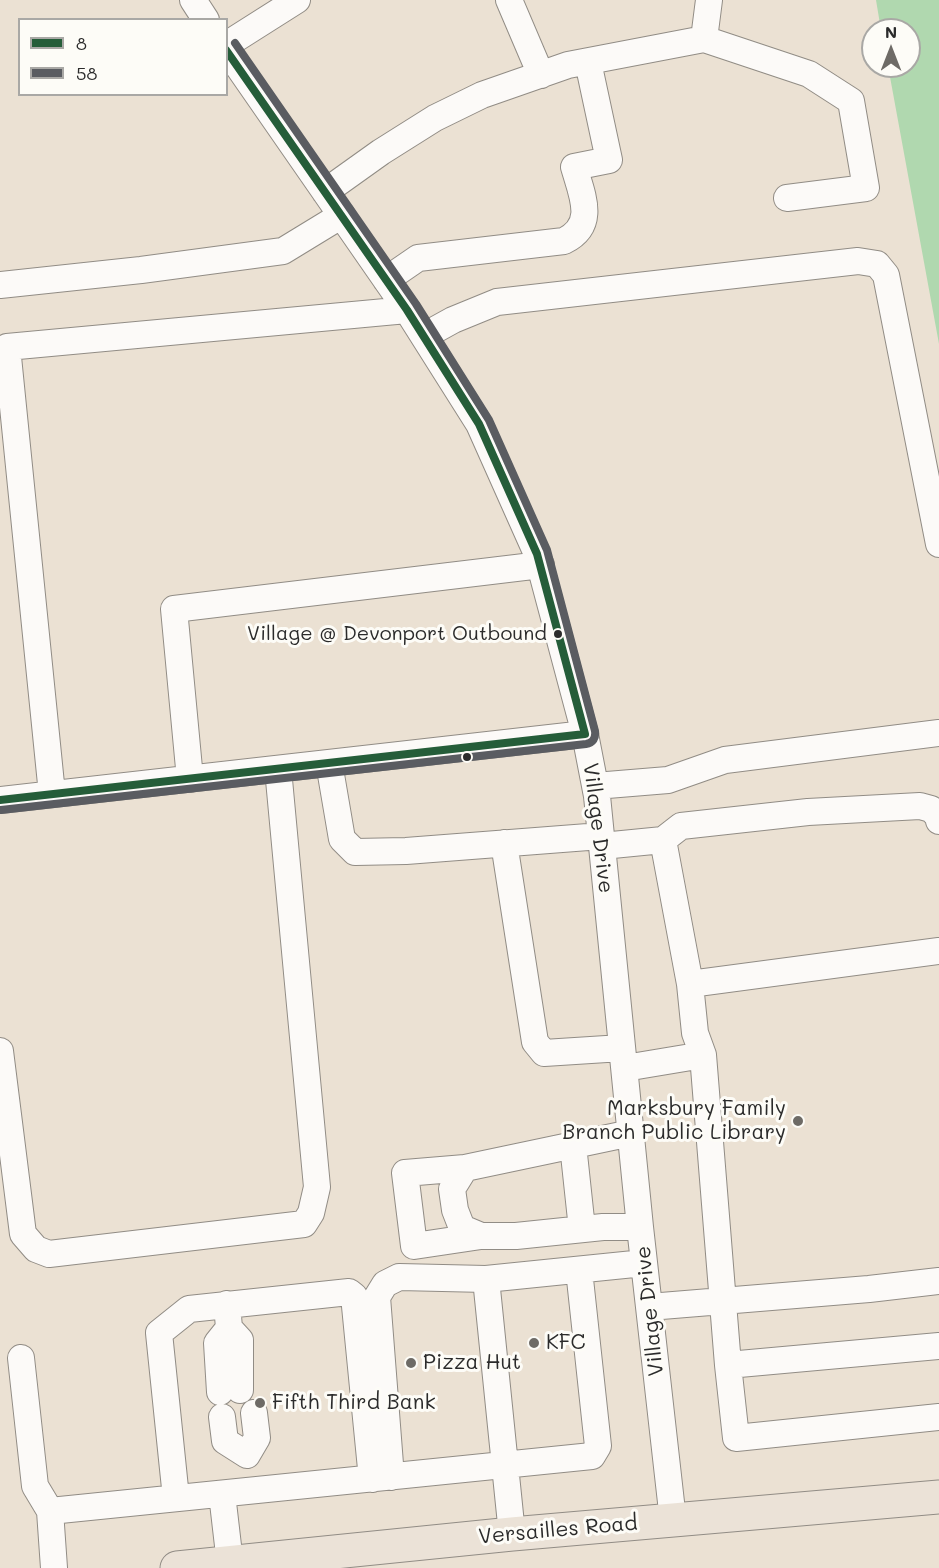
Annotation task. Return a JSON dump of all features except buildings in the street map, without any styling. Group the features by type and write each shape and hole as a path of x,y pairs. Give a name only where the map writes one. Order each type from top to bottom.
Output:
{"main road":[{"name":"Versailles Road","path":"177,1568 512,1534 939,1497"}],"street":[{"path":"193,0 205,18"},
{"path":"228,46 297,0"},
{"path":"509,0 541,75"},
{"path":"704,39 709,0"},
{"path":"325,192 381,152 435,118 482,95 568,66 704,39 810,74 851,101 866,188 787,198"},
{"name":"Village Drive","path":"228,50 407,310 479,424 510,488 541,565 585,734 595,786 640,1227 673,1520"},
{"path":"386,280 418,258 564,241 575,236 584,220 585,205 574,167 609,160 588,62"},
{"path":"0,285 141,270 283,251 342,215"},
{"path":"424,336 453,320 497,302 858,261 877,264 886,275 939,544"},
{"path":"52,794 7,348 407,310"},
{"path":"190,779 174,609 541,565"},
{"path":"595,786 668,780 725,760 939,733"},
{"path":"0,800 585,734"},
{"path":"329,763 342,839 356,852 406,851 504,843 663,840 681,826 808,812 921,806 931,809 938,816 939,821"},
{"path":"0,1052 23,1234 36,1249 49,1254 304,1224 311,1213 317,1187 278,769"},
{"path":"663,840 690,984 696,1033 703,1055 736,1438 939,1417"},
{"path":"504,843 535,1042 544,1053 623,1058 703,1055"},
{"path":"690,984 939,951"},
{"path":"631,1133 465,1167 405,1173 414,1246 481,1236 516,1236 582,1229 640,1227"},
{"path":"573,1145 582,1229"},
{"path":"465,1167 452,1189 455,1210 462,1228 481,1236"},
{"path":"381,1478 377,1297 385,1284 399,1277 486,1279 644,1263"},
{"path":"50,1511 592,1456 598,1446 579,1270"},
{"path":"486,1279 512,1534"},
{"path":"649,1307 939,1281"},
{"path":"176,1498 159,1333 189,1309 232,1324 349,1292 354,1296 381,1478"},
{"path":"232,1324 217,1343 239,1402 257,1438 247,1455 250,1491"},
{"path":"728,1365 939,1346"},
{"path":"21,1358 35,1486 50,1511 54,1568"},
{"path":"222,1494 230,1563"}],"green space":[{"path":"876,0 939,0 939,344 890,78 921,78 921,18 879,18"}],"transit line":[{"name":"58","path":"1,810 586,744 594,738 595,731 547,550 489,420 416,304 235,43"},
{"name":"8","path":"228,53 407,310 479,424 537,554 585,734"},
{"name":"8","path":"0,800 585,734"}],"place":[{"name":"Village @ Devonport Outbound","path":"558,634"},
{"name":"Marksbury Family Branch Public Library","path":"798,1121"},
{"name":"KFC","path":"534,1343"},
{"name":"Pizza Hut","path":"411,1363"},
{"name":"Fifth Third Bank","path":"260,1403"}]}
